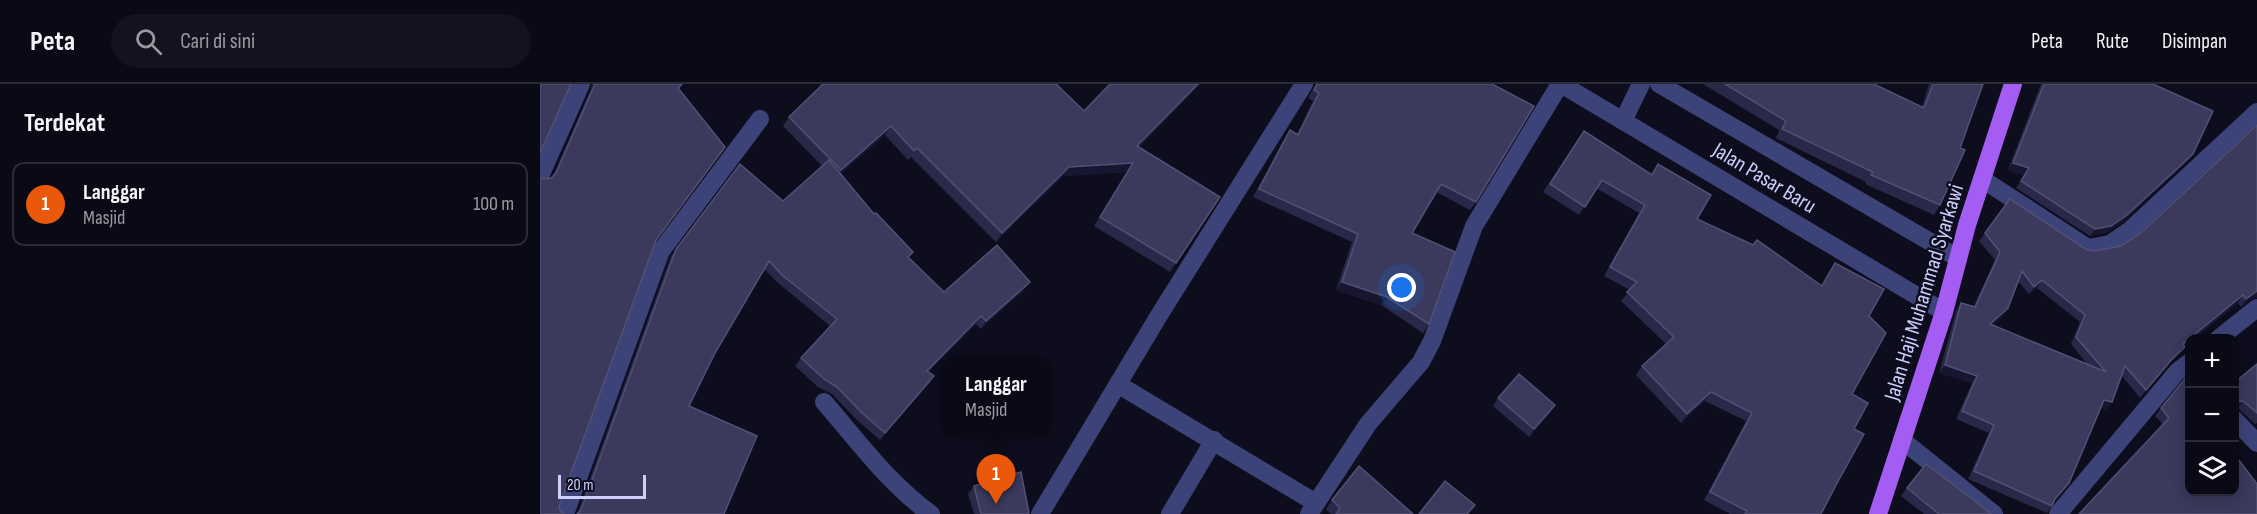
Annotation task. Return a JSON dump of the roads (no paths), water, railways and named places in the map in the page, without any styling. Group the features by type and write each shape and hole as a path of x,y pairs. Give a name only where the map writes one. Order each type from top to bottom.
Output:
{"main road":[{"name":"Jalan Haji Muhammad Syarkawi","path":"1878,514 1944,312 1958,258 2013,84"}],"street":[{"path":"1040,514 1119,386 1158,317 1304,84"},
{"path":"1119,386 1214,440 1312,509 1368,424 1421,362 1432,341 1474,226 1561,84"},
{"name":"Jalan Pasar Baru","path":"1561,84 1944,312"},
{"path":"1623,121 1641,84"},
{"name":"Jalan Pasar Baru","path":"1659,84 1958,258"},
{"path":"540,176 577,85"},
{"path":"1982,179 2088,248 2102,246 2110,244 2129,231 2257,112"},
{"path":"565,514 661,251 760,119"},
{"path":"2224,334 2257,308"},
{"path":"2058,514 2185,369"},
{"path":"824,402 895,484 931,514"},
{"path":"2239,424 2257,443"},
{"path":"1170,514 1214,440"},
{"path":"1902,440 1994,514"}],"place":[{"name":"Langgar","path":"996,504"}]}
